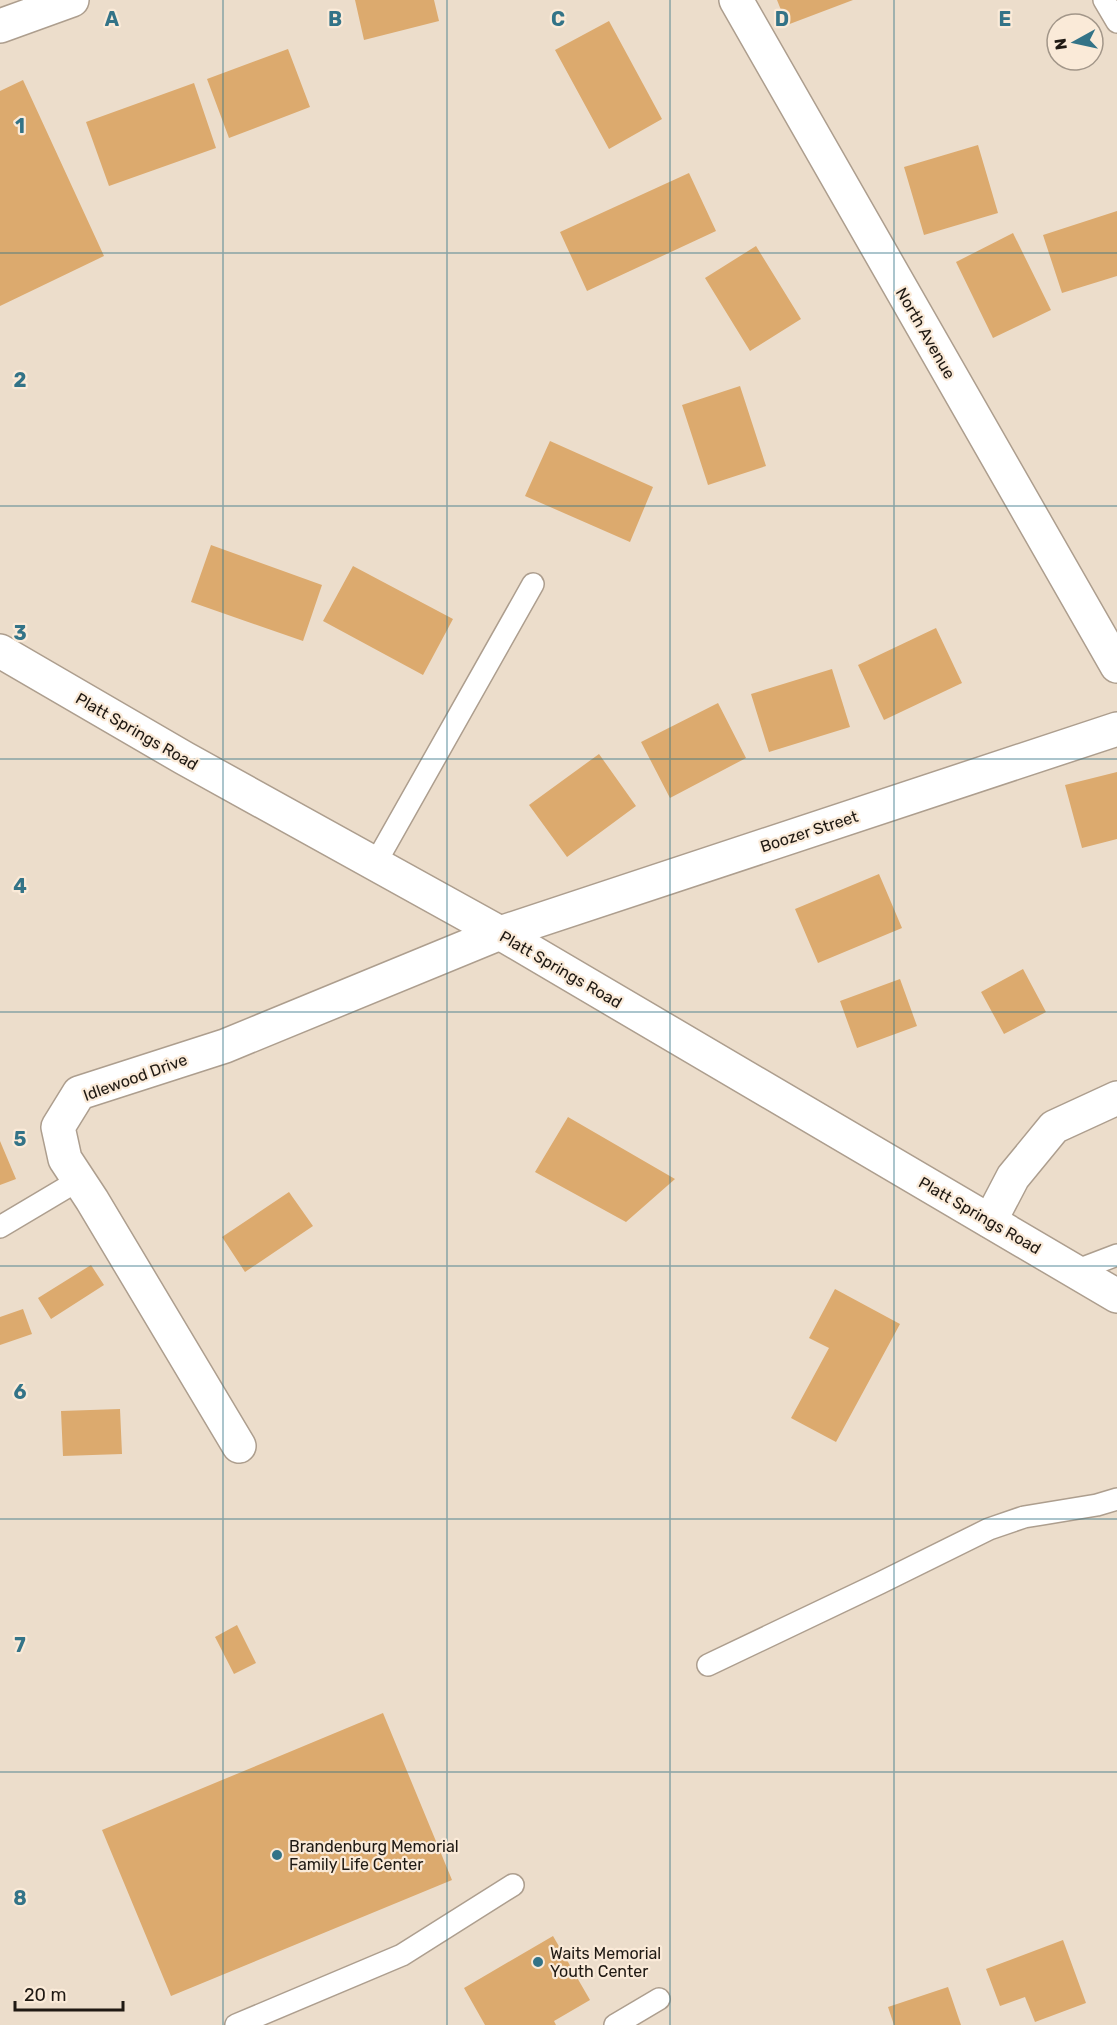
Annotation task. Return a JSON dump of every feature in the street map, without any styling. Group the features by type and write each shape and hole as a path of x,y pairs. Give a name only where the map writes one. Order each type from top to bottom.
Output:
{"street":[{"path":"0,26 72,0"},
{"name":"North Avenue","path":"736,0 1117,666"},
{"name":"Platt Springs Road","path":"0,651 184,759 500,933 1117,1296"},
{"name":"Boozer Street","path":"500,933 1117,729"},
{"name":"Idlewood Drive","path":"239,1446 65,1160 58,1127 79,1093 225,1046 500,933"},
{"path":"990,1221 1013,1177 1054,1127 1117,1098"}],"lane":[{"path":"1104,0 1117,22"},
{"path":"375,864 533,584"},
{"path":"0,1227 79,1180"},
{"path":"1075,1271 1117,1255"},
{"path":"708,1665 989,1529 1024,1517 1097,1505 1117,1499"},
{"path":"236,2025 402,1955 513,1885"},
{"path":"615,2025 659,1999"}],"building":[{"path":"355,0 434,0 439,21 364,40"},
{"path":"777,0 853,0 787,25"},
{"path":"609,21 662,119 609,149 555,50"},
{"path":"288,49 310,107 229,138 207,79"},
{"path":"23,80 104,256 0,306 0,91"},
{"path":"194,83 216,148 109,186 86,122"},
{"path":"978,145 998,213 924,235 904,167"},
{"path":"689,173 716,231 587,291 560,232"},
{"path":"1117,211 1117,276 1062,293 1043,235"},
{"path":"1013,233 1051,310 993,338 956,262"},
{"path":"756,246 801,319 750,351 705,278"},
{"path":"740,386 766,466 708,485 682,405"},
{"path":"550,441 653,487 630,542 525,496"},
{"path":"211,545 322,585 303,641 191,602"},
{"path":"353,566 453,619 423,675 323,621"},
{"path":"936,628 962,683 884,720 858,665"},
{"path":"832,669 850,727 769,752 751,694"},
{"path":"718,703 746,758 670,798 641,742"},
{"path":"599,754 636,806 567,857 529,805"},
{"path":"1117,772 1117,839 1082,848 1065,785"},
{"path":"879,874 902,928 818,963 795,909"},
{"path":"1023,969 1046,1012 1004,1034 981,992"},
{"path":"900,979 917,1026 857,1048 840,1001"},
{"path":"568,1117 675,1179 626,1222 535,1172"},
{"path":"0,1141 16,1179 0,1185"},
{"path":"289,1192 313,1226 245,1272 222,1237"},
{"path":"91,1265 104,1285 51,1319 38,1298"},
{"path":"835,1289 900,1324 836,1442 791,1418 829,1348 809,1338"},
{"path":"23,1309 32,1334 0,1345 0,1317"},
{"path":"120,1409 122,1454 63,1456 61,1411"},
{"path":"237,1625 256,1663 234,1674 215,1637"},
{"name":"Brandenburg Memorial Family Life Center","path":"383,1713 452,1880 171,1996 102,1830"},
{"name":"Waits Memorial Youth Center","path":"553,1936 590,2000 554,2021 556,2025 485,2025 464,1988"},
{"path":"1063,1940 1086,2003 1035,2022 1025,1997 1000,2006 986,1969"},
{"path":"948,1987 961,2025 894,2025 888,2007"}],"place":[{"name":"Brandenburg Memorial Family Life Center","path":"277,1855"},
{"name":"Waits Memorial Youth Center","path":"538,1962"}]}
